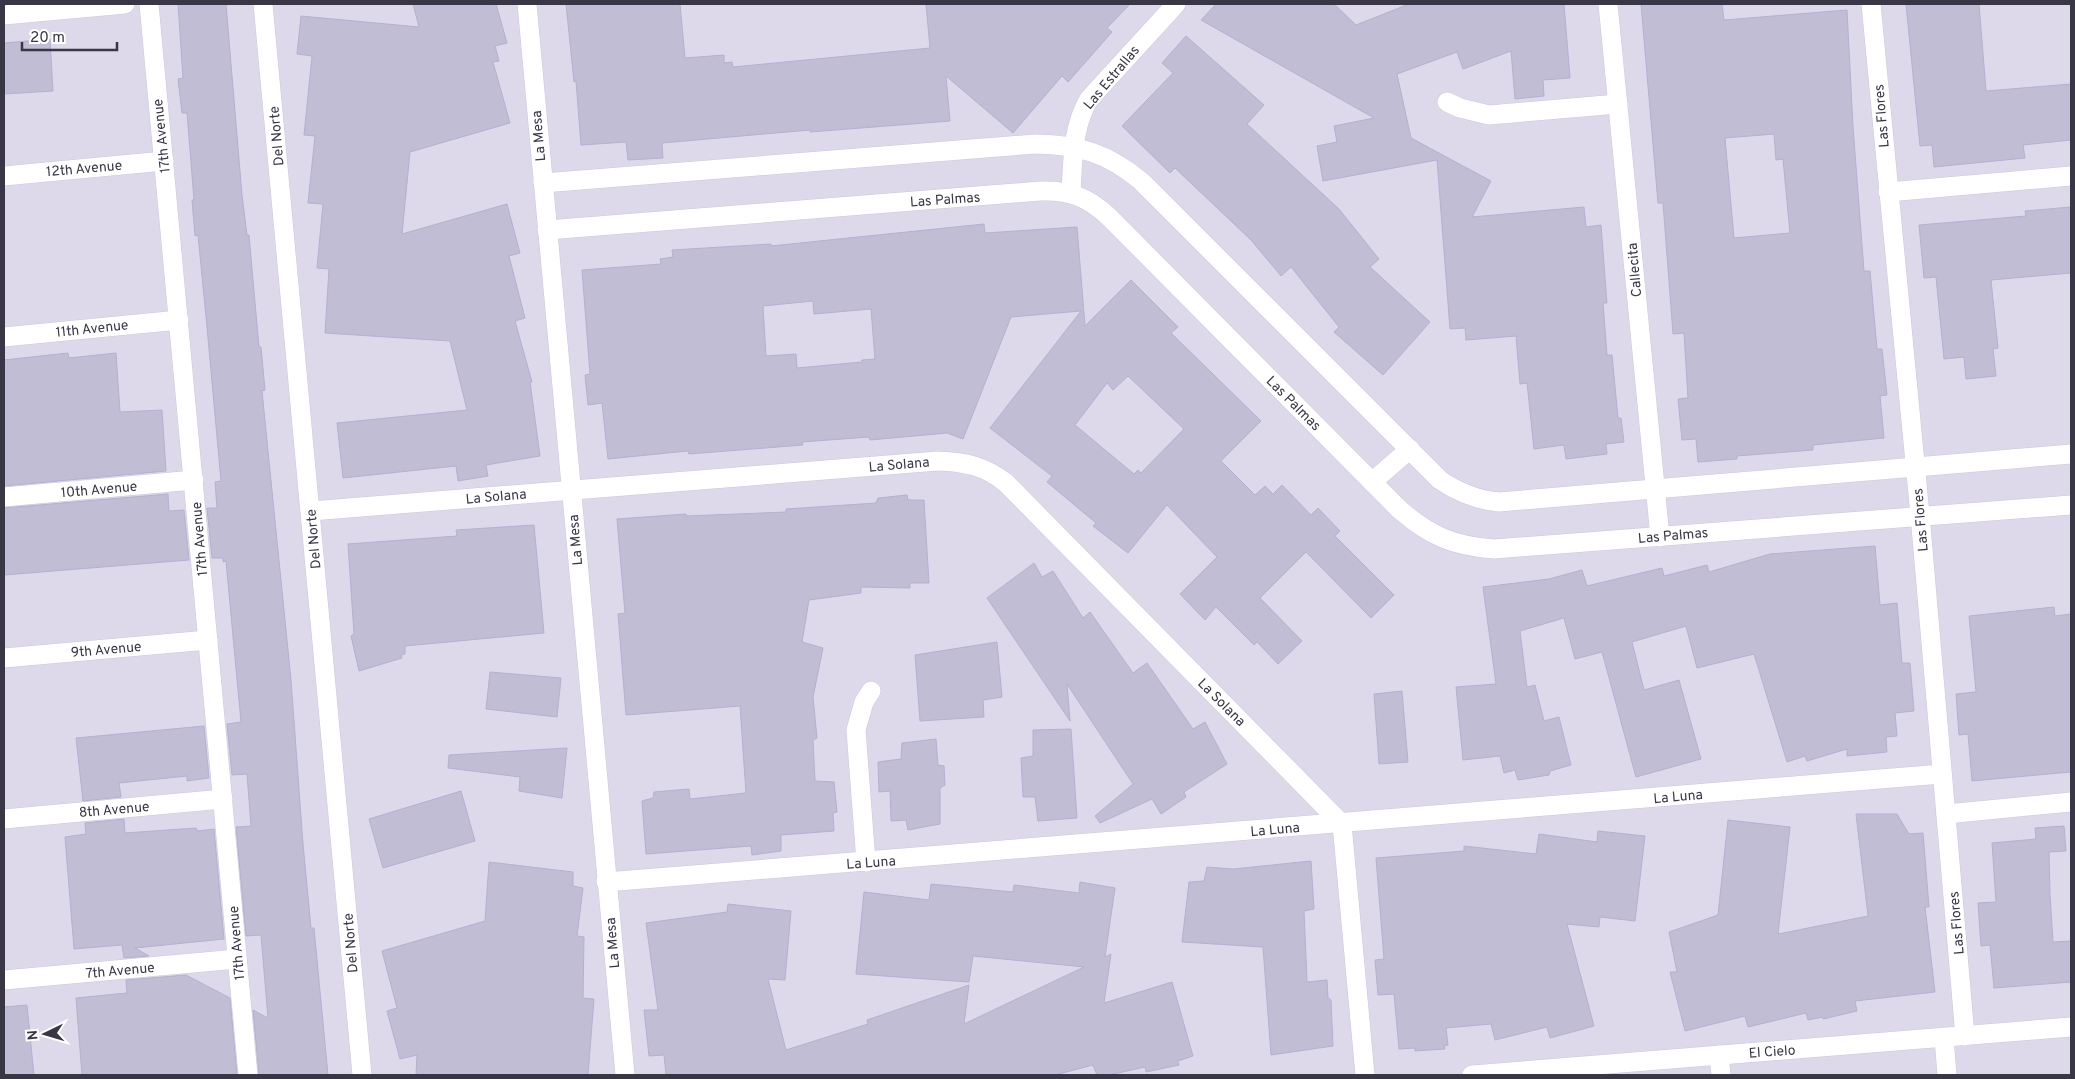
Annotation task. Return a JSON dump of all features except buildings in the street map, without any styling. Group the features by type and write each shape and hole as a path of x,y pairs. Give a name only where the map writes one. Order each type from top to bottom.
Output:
{"lane":[{"path":"4,15 125,4"},
{"name":"17th Avenue","path":"149,4 224,799 248,1075"},
{"name":"Del Norte","path":"263,4 362,1075"},
{"name":"La Mesa","path":"526,4 625,1075"},
{"name":"Las Estrallas","path":"1071,192 1073,146 1081,113 1089,99 1176,4"},
{"name":"Callecita","path":"1608,4 1660,537"},
{"name":"Las Flores","path":"1871,4 1920,515 1965,1036"},
{"path":"1447,102 1460,108 1489,115 1618,104"},
{"path":"543,183 1036,144 1073,146 1094,151 1112,160 1141,181 1440,480 1453,489 1483,500 1499,502 2071,454"},
{"name":"12th Avenue","path":"4,176 164,161"},
{"path":"1888,192 2071,176"},
{"name":"Las Palmas","path":"547,230 1041,191 1071,192 1085,198 1109,217 1418,526 1441,539 1466,547 1494,549 1920,515 2071,505"},
{"name":"11th Avenue","path":"4,337 179,320"},
{"path":"1372,482 1410,449"},
{"name":"La Solana","path":"311,511 938,461 978,466 993,473 1006,483 1342,824"},
{"name":"10th Avenue","path":"4,497 194,480"},
{"name":"9th Avenue","path":"4,658 208,640"},
{"path":"866,862 856,730 864,702 871,691"},
{"name":"La Luna","path":"606,882 1942,774"},
{"name":"8th Avenue","path":"4,819 224,799"},
{"path":"1946,814 2071,802"},
{"path":"1342,824 1365,1075"},
{"name":"7th Avenue","path":"4,980 237,959"},
{"name":"El Cielo","path":"1472,1075 2071,1027"},
{"path":"1944,1038 1947,1075"},
{"path":"1719,1055 1721,1075"}],"shaded area":[{"path":"4,4 2071,4 2071,1075 4,1075"}]}
